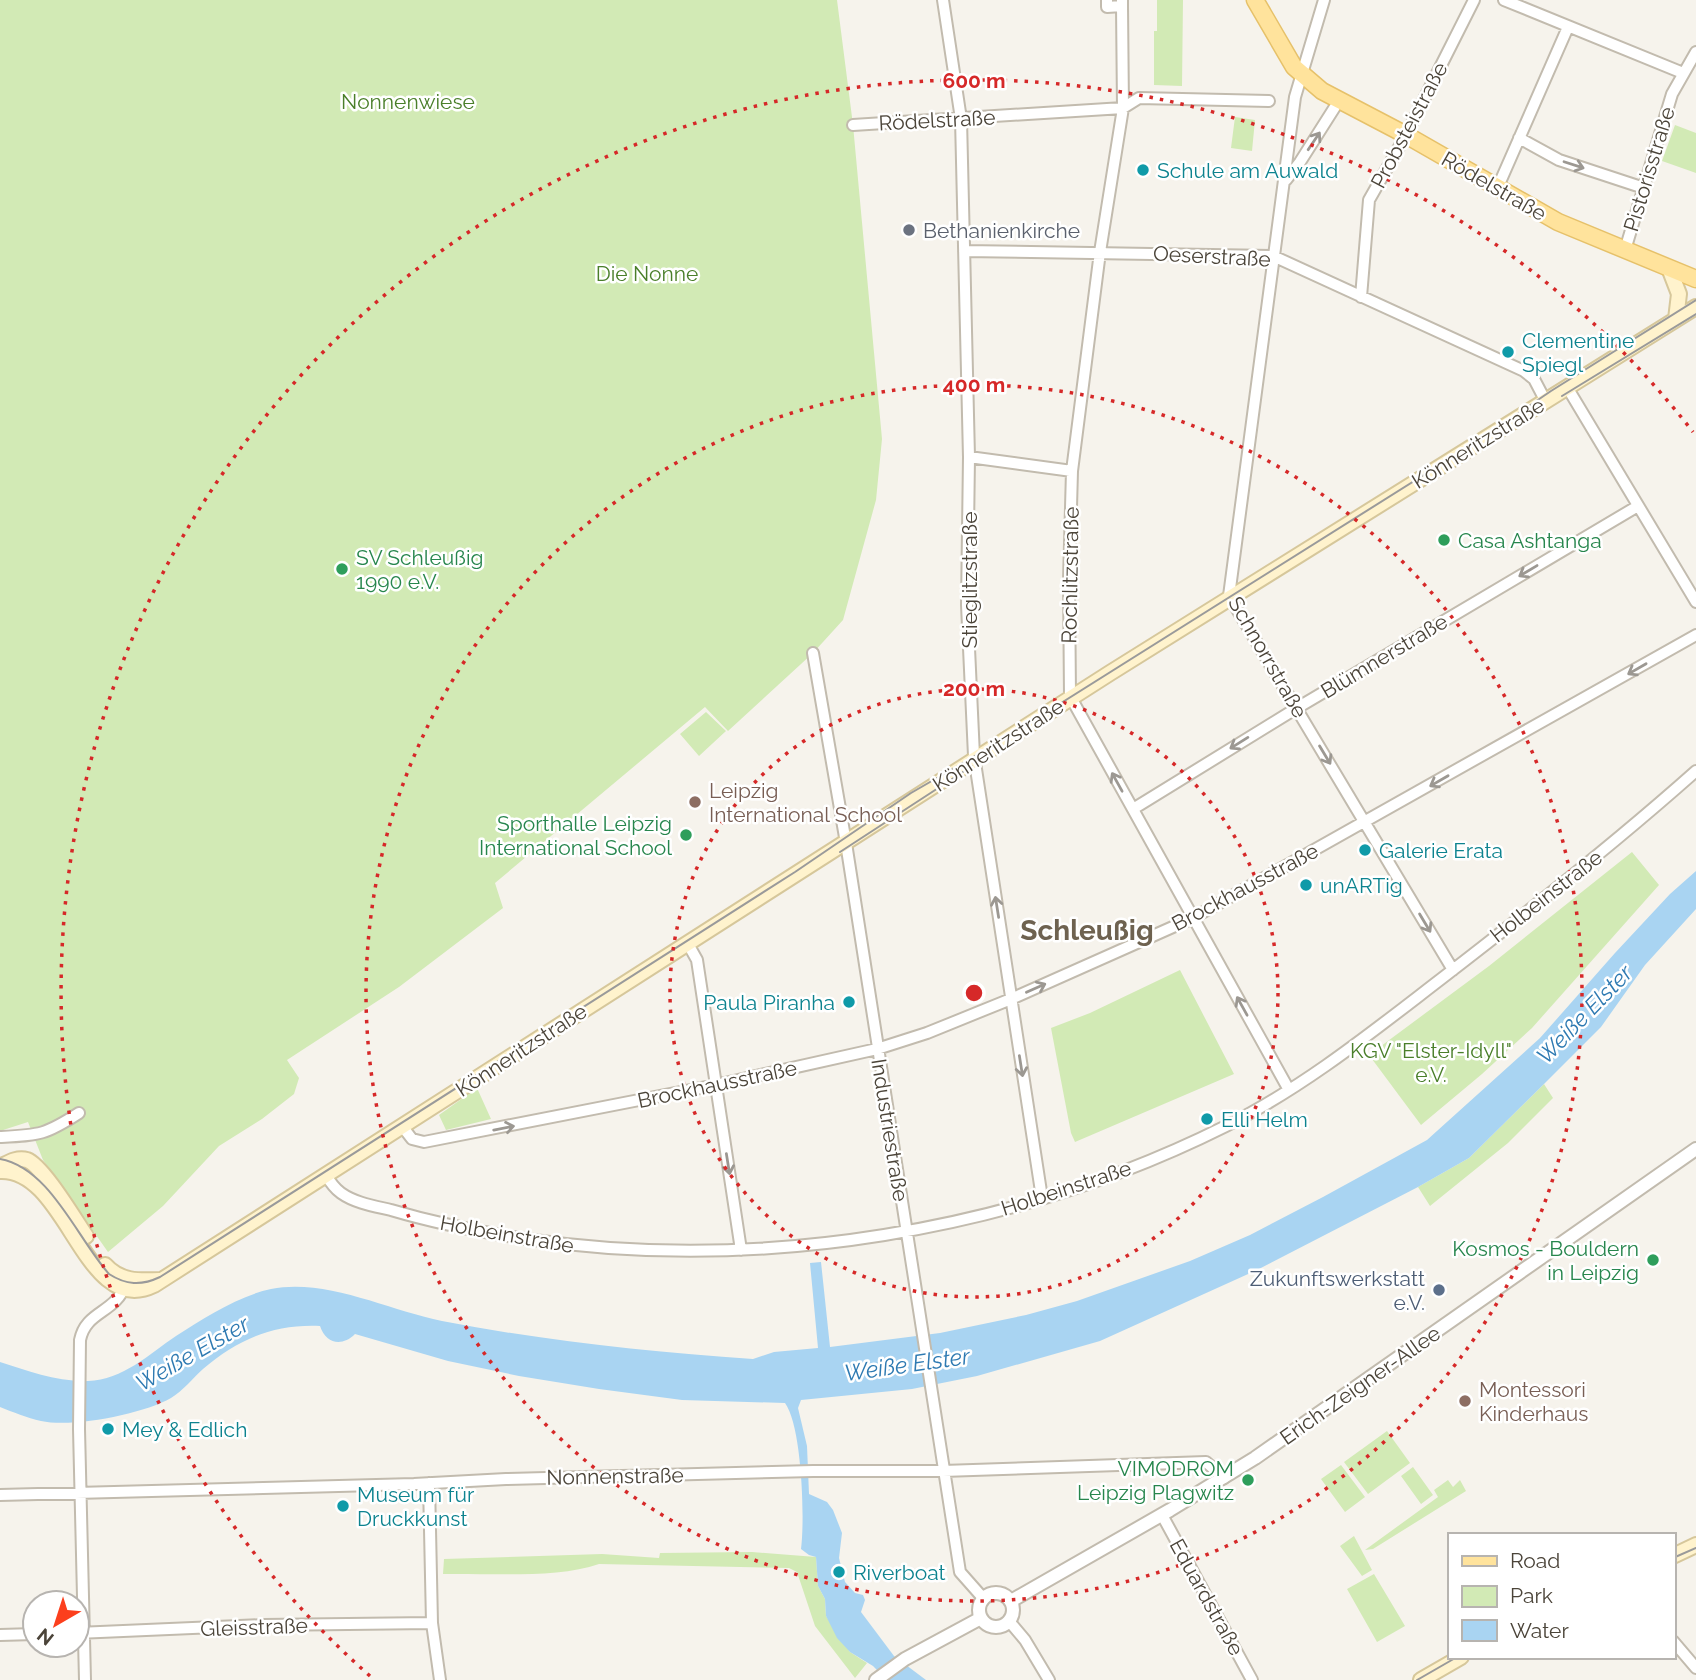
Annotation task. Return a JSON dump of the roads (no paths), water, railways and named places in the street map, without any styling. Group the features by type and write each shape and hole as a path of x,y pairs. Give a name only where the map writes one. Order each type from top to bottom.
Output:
{"main road":[{"path":"1255,0 1300,75"},
{"name":"Rödelstraße","path":"1300,75 1322,91 1406,135 1558,222 1696,279"},
{"path":"1669,268 1679,294 1676,319"},
{"name":"Könneritzstraße","path":"125,1284 142,1290 161,1280 1071,698 1696,307"},
{"path":"8,1167 41,1190 105,1278 125,1284"},
{"path":"1675,1555 1696,1545"},
{"path":"1421,1680 1458,1659"}],"street":[{"name":"Stieglitzstraße","path":"943,0 961,119 969,457 967,605 974,760 1042,1198"},
{"name":"Rochlitzstraße","path":"1107,0 1107,7 1122,3 1123,108 1100,252 1072,471 1069,580 1071,698 1289,1090"},
{"name":"Schnorrstraße","path":"1324,0 1300,75 1293,112 1230,598 1453,970"},
{"name":"Probsteistraße","path":"1361,297 1369,200 1406,135 1474,0"},
{"path":"1504,0 1683,73"},
{"path":"1497,189 1568,27"},
{"name":"Pistorisstraße","path":"1625,250 1672,94 1696,52"},
{"name":"Rödelstraße","path":"853,125 1123,108 1139,98 1269,101"},
{"name":"Schnorrstraße","path":"1284,182 1340,100"},
{"path":"1519,138 1559,160 1644,188"},
{"name":"Oeserstraße","path":"964,251 1273,256 1524,371 1534,379 1545,400"},
{"path":"1567,387 1696,602"},
{"path":"969,457 1072,471"},
{"name":"Blümnerstraße","path":"1133,809 1297,708 1638,506"},
{"name":"Brockhausstraße","path":"402,1126 412,1139 424,1142 716,1085 877,1049 927,1033 1011,999 1193,918 1696,635"},
{"name":"Industriestraße","path":"813,653 846,843 960,1572 983,1598"},
{"name":"Holbeinstraße","path":"326,1175 338,1191 355,1200 434,1222 584,1247 659,1252 741,1250 906,1231 978,1216 1042,1198 1115,1174 1178,1148 1228,1125 1289,1090 1356,1045 1453,970 1632,828 1696,771"},
{"path":"688,944 697,960 741,1250"},
{"path":"0,1137 41,1135 79,1113"},
{"path":"8,1167 17,1136"},
{"name":"Erich-Zeigner-Allee","path":"1010,1601 1224,1478 1423,1342 1696,1149"},
{"path":"80,1589 78,1375 81,1331 90,1319 118,1300 125,1284"},
{"name":"Nonnenstraße","path":"0,1495 1206,1462 1224,1478"},
{"path":"429,1483 432,1623 440,1680"},
{"name":"Eduardstraße","path":"1162,1515 1252,1680"},
{"path":"997,1593 1010,1601 1013,1611 1009,1621 999,1627 993,1627 981,1618 979,1608 983,1598 997,1593"},
{"path":"877,1679 905,1659 981,1618"},
{"path":"1009,1621 1025,1640 1049,1680"},
{"name":"Gleisstraße","path":"91,1633 264,1625 432,1623"},
{"path":"0,1635 21,1634"},
{"path":"1675,1643 1696,1668"},
{"path":"83,1659 85,1680"}],"water":[{"name":"Weiße Elster","path":"1696,871 1696,909 1645,965 1601,1027 1469,1158 1257,1270 1100,1341 977,1376 912,1389 801,1400 798,1408 807,1446 809,1494 827,1502 833,1510 842,1533 839,1558 845,1582 855,1593 863,1595 865,1600 861,1612 894,1656 926,1680 887,1680 873,1666 850,1652 837,1638 826,1616 825,1599 818,1586 816,1557 801,1549 803,1517 799,1451 791,1415 785,1403 682,1400 599,1389 448,1361 355,1334 345,1341 335,1342 326,1337 320,1326 303,1326 272,1331 243,1342 216,1358 171,1398 126,1414 89,1421 55,1423 0,1407 0,1362 54,1378 101,1380 135,1365 187,1329 234,1302 271,1289 292,1287 335,1291 442,1321 558,1340 753,1359 774,1352 818,1348 810,1263 821,1262 830,1347 940,1333 1077,1301 1190,1261 1250,1235 1427,1140 1540,1038 1670,894"}],"tram line":[{"path":"0,1159 18,1165 48,1190 109,1274 134,1283 160,1277 795,872 911,793 999,742 1473,444 1551,391 1696,300"},
{"path":"1562,396 1696,314"},
{"path":"840,852 972,766"},
{"path":"1675,1557 1696,1548"},
{"path":"1417,1680 1454,1659"}],"place":[{"name":"Schule am Auwald","path":"1143,170"},
{"name":"Bethanienkirche","path":"909,230"},
{"name":"Clementine Spiegl","path":"1508,352"},
{"name":"Casa Ashtanga","path":"1444,540"},
{"name":"SV Schleußig 1990 e.V.","path":"342,569"},
{"name":"Leipzig International School","path":"695,802"},
{"name":"Sporthalle Leipzig International School","path":"686,835"},
{"name":"Galerie Erata","path":"1365,850"},
{"name":"unARTig","path":"1306,885"},
{"name":"Paula Piranha","path":"849,1002"},
{"name":"Elli Helm","path":"1207,1119"},
{"name":"Kosmos - Bouldern in Leipzig","path":"1653,1260"},
{"name":"Zukunftswerkstatt e.V.","path":"1439,1290"},
{"name":"Montessori Kinderhaus","path":"1465,1401"},
{"name":"Mey & Edlich","path":"108,1429"},
{"name":"VIMODROM Leipzig Plagwitz","path":"1248,1480"},
{"name":"Museum für Druckkunst","path":"343,1506"},
{"name":"Riverboat","path":"839,1572"}],"district":[{"name":"Schleußig","path":"1087,930"}],"park label":[{"name":"Nonnenwiese","path":"408,101"},
{"name":"Die Nonne","path":"647,273"},
{"name":"KGV \"Elster-Idyll\" e.V.","path":"1431,1062"}]}
